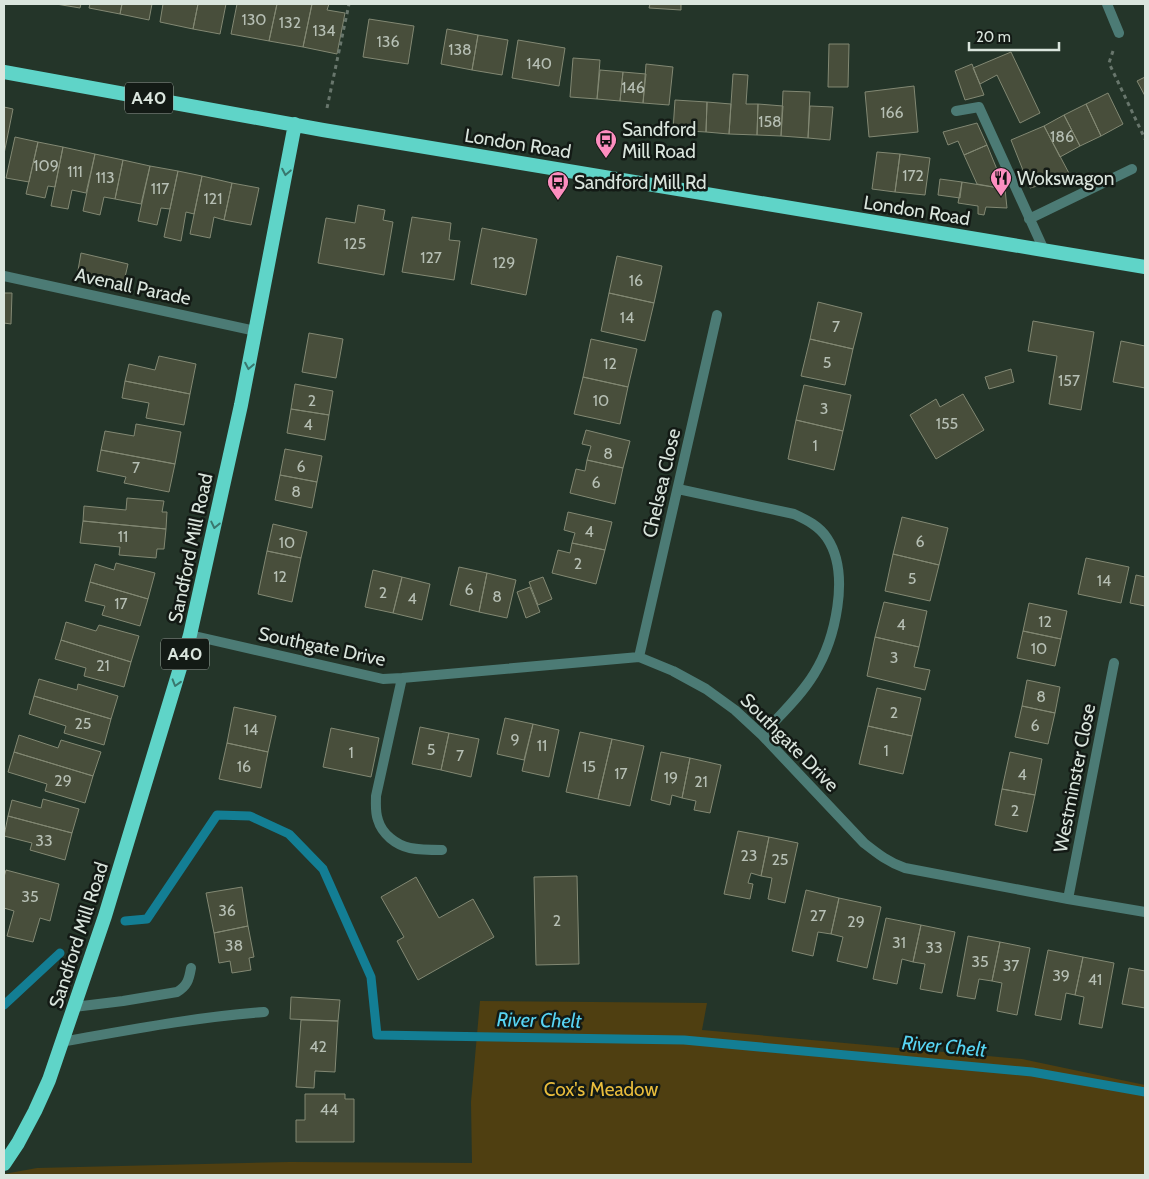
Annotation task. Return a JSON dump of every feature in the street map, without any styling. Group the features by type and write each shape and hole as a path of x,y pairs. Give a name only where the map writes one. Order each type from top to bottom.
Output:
{"highway":[{"name":"London Road","path":"4,72 323,130 1145,267"},
{"name":"Sandford Mill Road","path":"4,1164 35,1111 74,1007 105,916 190,635 241,405 295,124"}],"street":[{"path":"1107,4 1119,33"},
{"path":"956,111 979,107 1044,250"},
{"path":"1029,219 1132,169"},
{"name":"Avenall Parade","path":"4,276 256,331"},
{"name":"Chelsea Close","path":"639,657 717,315"},
{"path":"678,489 794,514 806,519 817,527 833,549 838,564 838,602 825,654 801,693 762,735"},
{"name":"Southgate Drive","path":"190,635 382,679 639,657 706,689 735,710 762,735 864,842 891,863 905,868 1145,912"},
{"name":"Westminster Close","path":"1068,899 1114,663"},
{"path":"402,678 375,808 378,820 387,835 399,844 408,848 442,850"},
{"path":"74,1007 124,1002 177,992 184,988 190,979 191,968"},
{"path":"61,1042 187,1020 264,1012"}],"path":[{"path":"323,130 349,4"},
{"path":"1119,33 1109,63 1145,139"}],"green space":[{"name":"Cox's Meadow","path":"480,1001 707,1003 702,1030 1022,1059 1145,1085 1145,1175 4,1175 37,1168 290,1162 472,1163 471,1102"}],"building":[{"path":"56,4 81,4 80,8"},
{"path":"90,4 122,4 120,14 89,8"},
{"path":"122,4 152,4 149,20 120,14"},
{"path":"163,4 198,4 193,29 160,22"},
{"path":"198,4 226,4 220,34 193,29"},
{"path":"237,4 277,4 269,41 231,34"},
{"path":"277,4 312,4 303,47 269,41"},
{"path":"312,4 329,4 327,10 345,13 337,54 303,47"},
{"path":"650,4 681,4 681,10 649,8"},
{"path":"369,19 414,26 408,64 363,57"},
{"path":"447,29 478,35 472,70 441,64"},
{"path":"478,35 508,40 502,75 472,70"},
{"path":"518,40 565,48 559,86 512,78"},
{"path":"829,44 849,44 848,87 828,87"},
{"path":"1011,52 1040,113 1020,123 997,75 980,84 973,68"},
{"path":"573,58 600,60 597,99 570,97"},
{"path":"646,64 673,67 669,105 643,103"},
{"path":"972,64 984,95 965,100 955,71"},
{"path":"600,70 623,72 620,101 597,99"},
{"path":"623,72 646,74 643,103 620,101"},
{"path":"733,74 748,75 746,104 758,104 757,135 729,134"},
{"path":"1145,77 1145,96 1137,81"},
{"path":"914,86 918,132 869,137 865,92"},
{"path":"783,91 810,92 808,138 781,136"},
{"path":"1108,93 1123,124 1101,136 1086,104"},
{"path":"675,100 707,102 706,132 673,130"},
{"path":"707,102 731,104 729,134 706,132"},
{"path":"758,104 783,106 781,136 757,135"},
{"path":"1086,104 1101,136 1080,146 1064,115"},
{"path":"810,106 833,107 830,140 808,138"},
{"path":"4,107 13,109 4,154"},
{"path":"1064,115 1080,146 1060,157 1044,126"},
{"path":"977,123 987,145 964,155 958,141 948,145 943,132"},
{"path":"1044,126 1071,177 1030,188 1011,140"},
{"path":"15,137 38,142 29,182 6,178"},
{"path":"38,142 63,147 55,187 48,186 45,198 26,194"},
{"path":"987,145 1005,189 977,184 964,155"},
{"path":"63,147 95,154 86,193 72,190 68,209 51,206"},
{"path":"877,152 900,154 895,192 872,189"},
{"path":"95,154 123,160 115,199 104,197 100,215 83,211"},
{"path":"900,154 930,158 925,195 895,192"},
{"path":"123,160 150,166 141,204 115,199"},
{"path":"150,166 178,171 170,209 161,208 157,225 138,221"},
{"path":"178,171 202,176 194,214 186,212 181,241 164,237"},
{"path":"202,176 232,183 224,220 214,217 210,238 190,234"},
{"path":"940,179 962,182 960,198 938,195"},
{"path":"962,182 1005,189 1007,208 986,207 984,215 978,214 978,206 958,203"},
{"path":"232,183 259,188 251,225 224,220"},
{"path":"358,205 385,210 383,220 393,222 384,275 318,263 326,218 355,223"},
{"path":"412,217 451,223 449,240 460,241 454,280 402,272"},
{"path":"482,228 537,239 526,295 471,284"},
{"path":"81,253 128,264 123,286 77,276"},
{"path":"617,256 662,266 654,303 609,293"},
{"path":"4,293 12,293 11,324 4,323"},
{"path":"609,293 654,303 645,341 601,331"},
{"path":"818,302 862,313 853,349 810,339"},
{"path":"1033,321 1094,332 1081,410 1049,404 1057,356 1028,351"},
{"path":"309,333 343,339 336,378 302,372"},
{"path":"591,339 637,349 628,387 583,377"},
{"path":"810,339 853,349 845,385 801,376"},
{"path":"1121,341 1145,346 1145,388 1113,382"},
{"path":"159,356 196,364 190,394 125,381 129,364 155,370"},
{"path":"1011,369 1014,382 989,389 985,377"},
{"path":"583,377 628,387 620,424 574,414"},
{"path":"125,381 190,394 184,425 146,418 149,403 122,398"},
{"path":"295,384 333,391 329,415 291,409"},
{"path":"804,385 851,395 843,431 796,420"},
{"path":"963,394 984,430 936,459 910,415 936,399 940,407"},
{"path":"291,409 329,415 325,440 287,433"},
{"path":"796,420 843,431 834,470 788,459"},
{"path":"136,424 181,432 175,464 101,450 105,431 134,436"},
{"path":"586,430 630,441 623,468 587,460 591,446 582,444"},
{"path":"285,449 322,456 317,482 280,475"},
{"path":"101,450 175,464 169,492 124,483 126,477 97,471"},
{"path":"587,460 623,468 615,504 570,493 576,469 585,471"},
{"path":"280,475 317,482 312,508 275,500"},
{"path":"127,498 164,501 162,512 167,512 166,529 83,521 84,506 126,510"},
{"path":"568,512 612,522 605,550 572,543 575,533 564,530"},
{"path":"902,517 948,528 939,565 893,554"},
{"path":"83,521 166,529 164,549 157,549 156,558 119,555 120,547 80,543"},
{"path":"273,524 307,532 301,558 267,551"},
{"path":"572,543 605,550 596,584 552,573 558,550 570,553"},
{"path":"267,551 301,558 292,602 258,594"},
{"path":"893,554 939,565 930,601 885,591"},
{"path":"1086,558 1129,567 1121,603 1078,594"},
{"path":"116,563 155,573 148,599 90,582 95,564 114,570"},
{"path":"459,567 487,573 479,612 450,605"},
{"path":"373,570 402,577 393,613 365,607"},
{"path":"487,573 516,580 507,618 479,612"},
{"path":"1136,575 1145,577 1145,606 1130,603"},
{"path":"402,577 430,584 422,620 393,613"},
{"path":"543,577 552,599 538,605 529,582"},
{"path":"90,582 148,599 140,626 102,615 105,606 85,601"},
{"path":"530,587 540,612 526,618 517,592"},
{"path":"884,602 927,611 919,647 875,637"},
{"path":"1029,603 1067,611 1061,639 1023,631"},
{"path":"66,622 96,631 99,625 139,636 131,662 61,640"},
{"path":"1023,631 1061,639 1055,666 1017,658"},
{"path":"875,637 919,647 914,667 930,670 925,690 867,676"},
{"path":"61,640 131,662 124,687 84,676 86,668 55,659"},
{"path":"39,679 77,690 78,684 118,696 111,719 34,696"},
{"path":"1027,680 1060,687 1055,713 1022,706"},
{"path":"877,688 921,698 912,736 868,726"},
{"path":"34,696 111,719 104,745 64,733 66,726 29,714"},
{"path":"1022,706 1055,713 1048,744 1015,737"},
{"path":"234,707 276,716 268,752 227,743"},
{"path":"505,718 533,724 524,760 497,754"},
{"path":"533,724 559,730 549,777 522,771"},
{"path":"868,726 912,736 903,774 859,764"},
{"path":"420,727 449,733 441,770 412,764"},
{"path":"331,728 379,738 371,777 323,767"},
{"path":"580,732 612,739 598,799 566,792"},
{"path":"449,733 479,739 471,777 441,770"},
{"path":"19,735 58,748 61,740 101,752 93,776 14,752"},
{"path":"612,739 644,746 630,806 598,799"},
{"path":"227,743 268,752 261,788 219,779"},
{"path":"14,752 93,776 85,803 45,791 47,784 8,772"},
{"path":"661,752 690,758 682,798 672,795 670,805 651,800"},
{"path":"1010,752 1042,759 1035,795 1002,789"},
{"path":"690,758 721,765 710,813 694,810 696,801 682,798"},
{"path":"1002,789 1035,795 1027,832 995,825"},
{"path":"43,799 79,809 72,833 8,816 12,800 41,808"},
{"path":"8,816 72,833 65,860 30,850 32,843 4,836"},
{"path":"738,831 769,837 761,876 751,873 748,883 753,884 750,899 724,894"},
{"path":"769,837 798,843 785,903 768,899 772,878 761,876"},
{"path":"6,870 59,884 50,921 40,918 33,942 7,936 14,911 4,908 4,877"},
{"path":"577,876 579,964 536,965 534,877"},
{"path":"416,877 439,918 473,899 494,937 418,980 397,941 404,937 381,897"},
{"path":"242,887 248,926 214,933 206,893"},
{"path":"806,890 839,898 831,934 818,932 813,956 792,951"},
{"path":"839,898 881,907 867,968 837,961 843,937 831,934"},
{"path":"886,918 921,925 913,962 902,959 897,984 873,979"},
{"path":"921,925 955,932 942,993 920,989 925,964 913,962"},
{"path":"248,926 254,957 249,958 251,970 232,973 230,961 219,963 214,933"},
{"path":"968,936 1000,942 992,981 979,979 975,999 957,996"},
{"path":"1000,942 1030,948 1017,1015 997,1011 1002,983 992,981"},
{"path":"1048,950 1083,957 1075,995 1066,993 1061,1020 1035,1015"},
{"path":"1083,957 1114,963 1102,1028 1079,1024 1084,997 1075,995"},
{"path":"1129,968 1145,971 1145,1008 1122,1004"},
{"path":"291,997 340,1000 338,1021 290,1019"},
{"path":"301,1020 338,1021 335,1072 315,1071 314,1088 296,1087"},
{"path":"305,1094 345,1094 345,1099 354,1099 354,1142 296,1142 296,1120 305,1120"}],"waterway":[{"name":"River Chelt","path":"125,921 147,919 217,815 250,816 289,834 323,869 371,977 377,1035 684,1040 1032,1072 1145,1092"},
{"name":"River Chelt","path":"4,1005 60,953"}],"place":[{"name":"Sandford Mill Road","path":"606,159"},
{"name":"Wokswagon","path":"1001,197"},
{"name":"Sandford Mill Rd","path":"558,201"}]}
